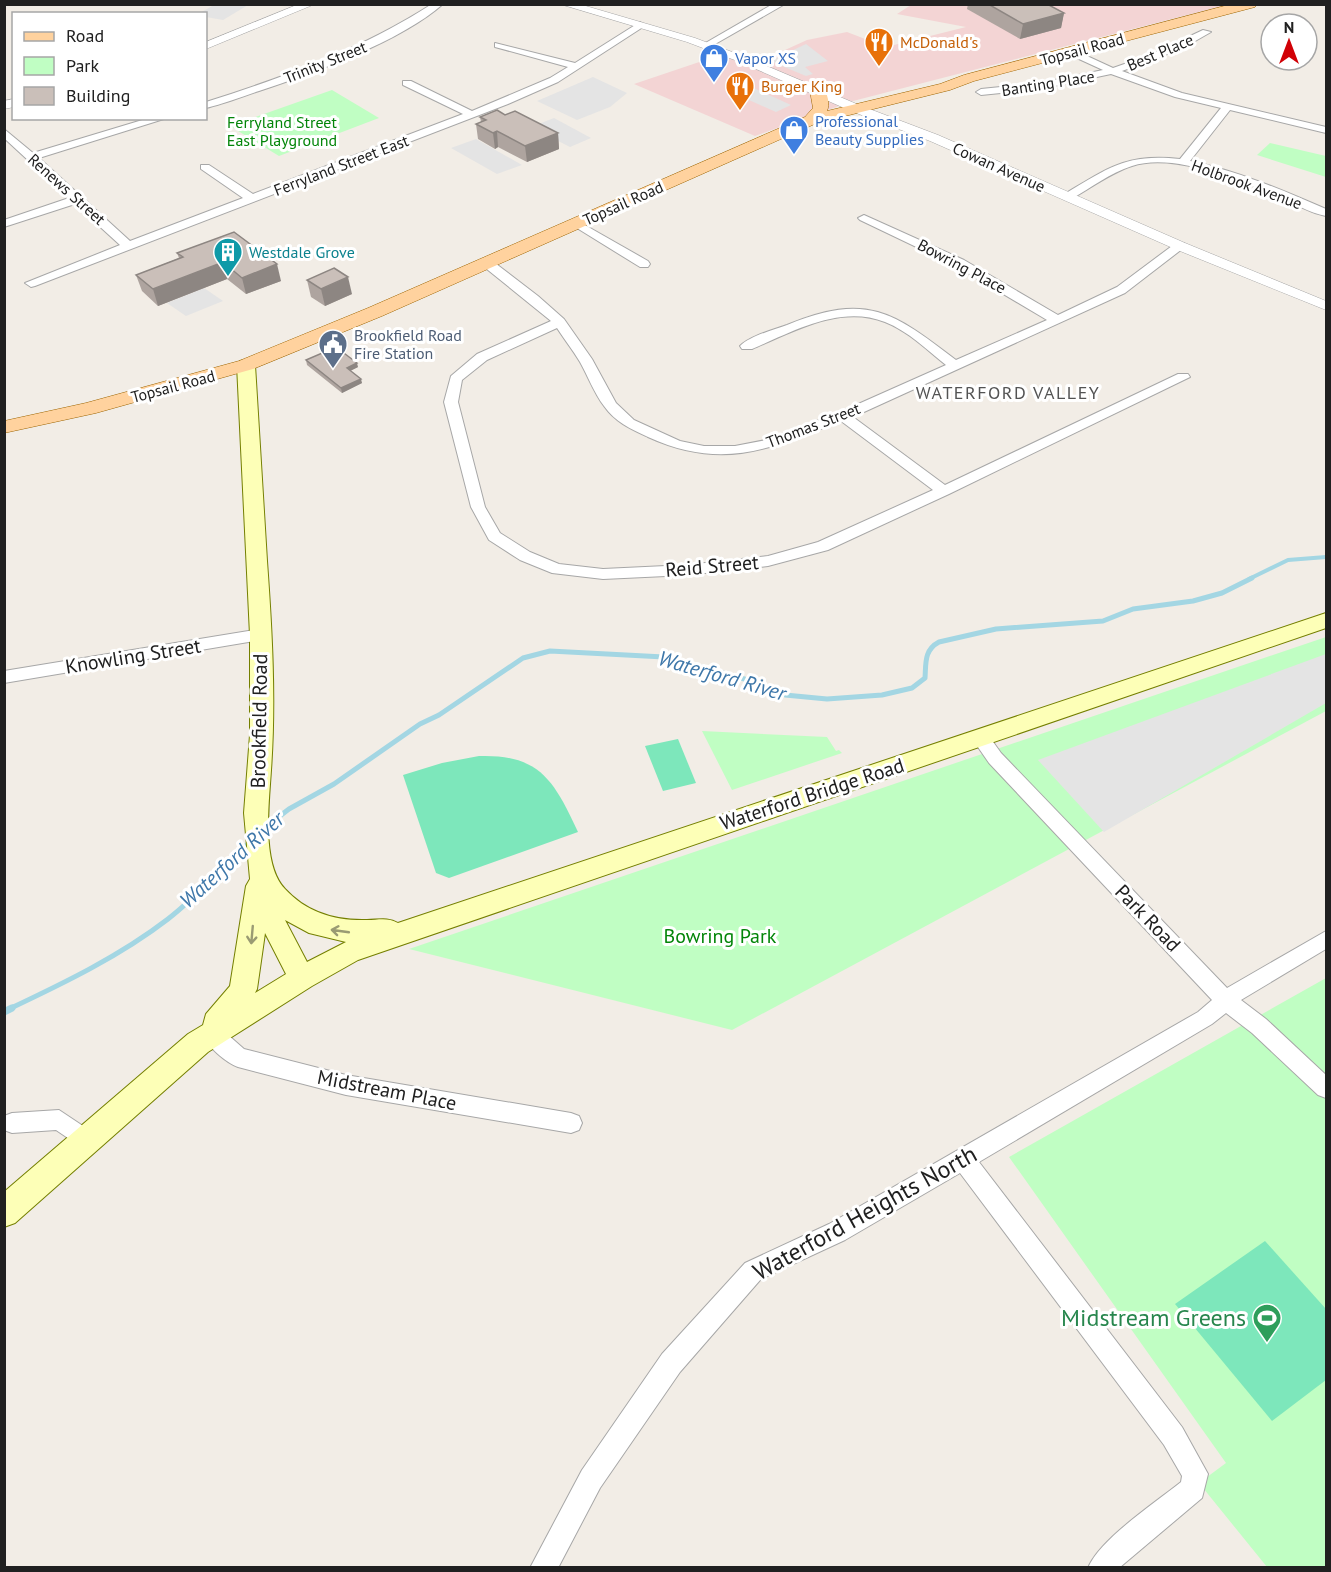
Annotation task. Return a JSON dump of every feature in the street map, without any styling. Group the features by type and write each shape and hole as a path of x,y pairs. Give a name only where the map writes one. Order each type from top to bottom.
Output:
{"main road":[{"name":"Topsail Road","path":"4,427 89,408 246,365 487,263 810,120 945,87 969,78 1250,4"},
{"path":"810,120 820,112 822,105 818,91"},
{"name":"Brookfield Road","path":"246,365 261,635 262,735 256,813 258,848 261,878 274,925 302,978"},
{"name":"Waterford Bridge Road","path":"302,978 350,952 419,927 1326,620"},
{"path":"261,878 286,908 318,926 349,932 419,927"},
{"path":"205,1039 243,989 261,878"},
{"path":"4,1212 205,1039 302,978"}],"street":[{"path":"207,46 310,4"},
{"name":"Trinity Street","path":"207,105 308,70 373,42 439,4"},
{"name":"Cowan Avenue","path":"565,4 707,45 855,108 934,138 1067,198 1326,306"},
{"path":"707,45 776,5"},
{"name":"Ferryland Street East","path":"31,283 253,199 554,80 640,25"},
{"name":"Best Place","path":"1114,72 1206,32"},
{"path":"498,45 576,66"},
{"path":"1071,52 1114,72 1179,95 1326,130"},
{"name":"Banting Place","path":"981,92 1045,87 1114,72"},
{"path":"407,83 471,114"},
{"path":"1184,161 1226,108"},
{"path":"31,157 155,120"},
{"name":"Renews Street","path":"4,132 129,247"},
{"name":"Holbrook Avenue","path":"1067,198 1113,170 1137,161 1184,161 1247,182 1326,213"},
{"path":"205,167 253,199"},
{"path":"4,224 78,200"},
{"name":"Bowring Place","path":"864,218 960,263 1057,320"},
{"path":"576,223 644,264"},
{"name":"Thomas Street","path":"487,263 534,299 559,322 585,359 610,405 629,423 676,444 704,450 735,450 769,444 843,416 1057,320 1121,290 1180,246"},
{"path":"747,346 820,316 842,311 868,313 899,325 954,365"},
{"name":"Reid Street","path":"559,322 482,357 456,379 451,402 478,507 494,536 525,556 557,569 603,574 687,570 768,561 823,546 1183,377"},
{"path":"843,416 944,491"},
{"name":"Knowling Street","path":"4,677 261,635"},
{"name":"Park Road","path":"980,737 995,758 1225,1000 1259,1026 1326,1088"},
{"name":"Waterford Heights North","path":"543,1568 591,1479 671,1363 753,1271 837,1232 963,1159 1205,1018 1248,984 1326,939"},
{"name":"Midstream Place","path":"205,1039 238,1057 346,1085 571,1123"},
{"path":"12,1123 59,1120 87,1141"},
{"path":"963,1159 1173,1436 1195,1474 1193,1490 1114,1553 1101,1568"}],"shaded area":[{"path":"214,4 248,5 223,20 207,17 207,12 202,12"},
{"path":"911,5 1226,5 853,101 755,136 634,84 723,54 748,67 807,40 847,32 886,47 966,27 897,14"},
{"path":"806,44 828,61 805,67 813,74 806,76 770,61"},
{"path":"593,77 627,93 610,107 577,120 537,101"},
{"path":"745,84 791,105 776,112 729,91"},
{"path":"554,118 591,138 570,147 531,127"},
{"path":"476,139 522,165 497,174 451,148"},
{"path":"204,288 223,301 186,316 167,303"},
{"path":"1326,654 1326,703 1104,832 1038,760"}],"green space":[{"name":"Ferryland Street East Playground","path":"332,90 379,118 279,156 230,126"},
{"path":"1270,143 1326,156 1326,177 1257,155"},
{"name":"Bowring Park","path":"1326,637 1326,711 732,1030 409,949"},
{"path":"702,731 827,737 836,751 839,750 842,753 732,790"},
{"path":"678,739 696,783 663,791 645,746"},
{"path":"479,756 517,760 542,774 561,798 578,832 449,878 436,873 403,775 442,763"},
{"path":"1326,978 1326,1567 1267,1567 1199,1483 1226,1463 1009,1157"},
{"name":"Midstream Greens","path":"1265,1241 1326,1309 1326,1380 1272,1421 1175,1304"}],"building":[{"path":"988,4 1047,4 1064,13 1023,24"},
{"path":"497,110 505,115 515,111 558,133 525,146 497,131 493,133 476,124 486,120 480,117"},
{"path":"234,232 277,264 242,278 223,262 153,289 136,275 183,257 177,253"},
{"path":"334,268 348,277 321,289 307,280"},
{"name":"Brookfield Road Fire Station","path":"336,347 357,363 347,368 361,379 341,388 306,360"}],"waterway":[{"name":"Waterford River","path":"1249,579 1288,560 1326,557"},
{"name":"Waterford River","path":"263,829 289,809 334,784 420,724 439,715 523,658 550,651 664,657 748,680 785,695 827,699 882,695 912,688 925,678 928,653 939,642 996,629 1103,621 1133,609 1193,601 1222,593 1252,578"},
{"name":"Waterford River","path":"9,1009 91,968 150,932 190,900 252,840"},
{"name":"Waterford River","path":"4,1012 12,1008"}],"place":[{"name":"McDonald's","path":"879,68"},
{"name":"Vapor XS","path":"714,84"},
{"name":"Burger King","path":"740,112"},
{"name":"Professional Beauty Supplies","path":"794,156"},
{"name":"Westdale Grove","path":"228,278"},
{"name":"Brookfield Road Fire Station","path":"333,370"},
{"name":"Midstream Greens","path":"1267,1344"}],"district":[{"name":"WATERFORD VALLEY","path":"1008,393"}]}
